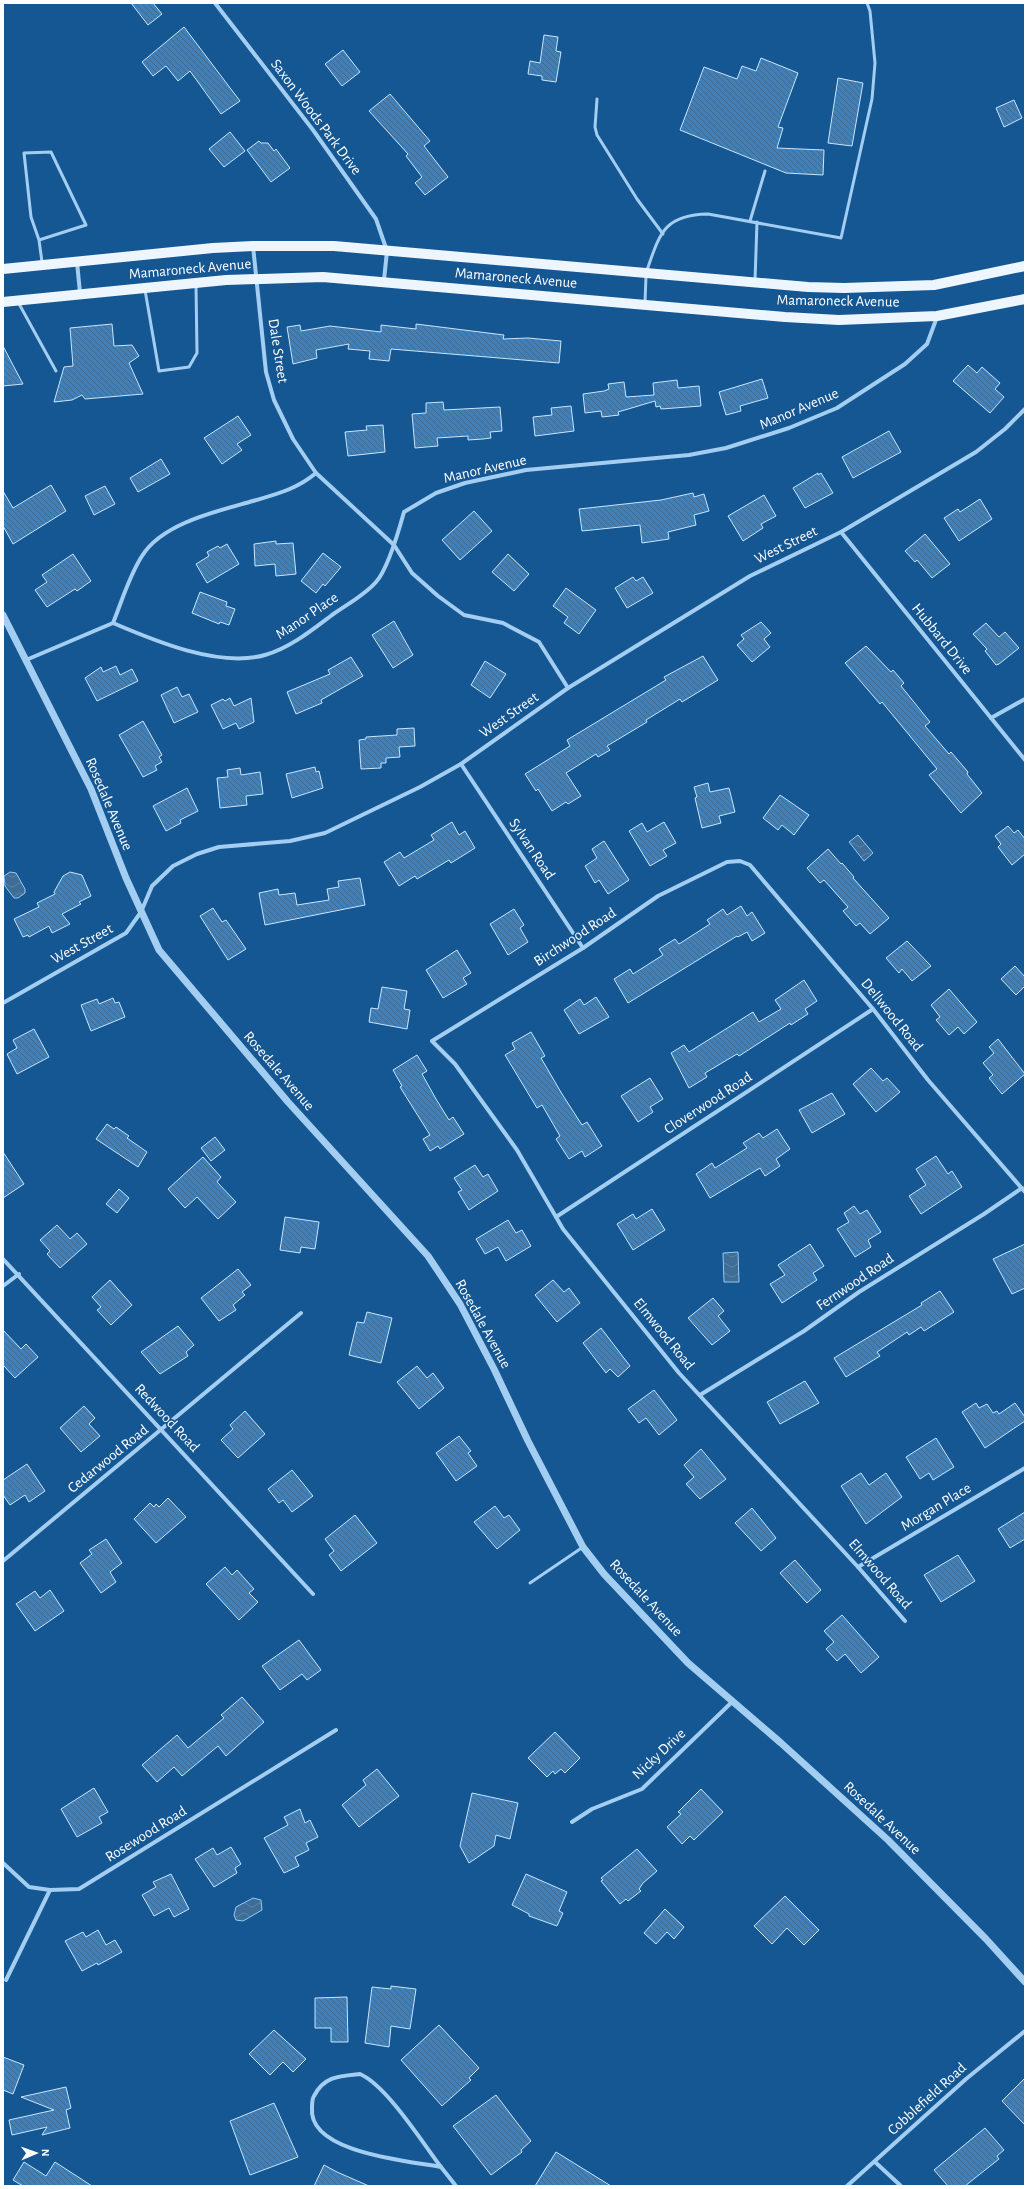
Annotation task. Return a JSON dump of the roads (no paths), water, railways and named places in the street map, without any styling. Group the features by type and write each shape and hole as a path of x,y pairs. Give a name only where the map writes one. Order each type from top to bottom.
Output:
{"main road":[{"name":"Mamaroneck Avenue","path":"3,269 42,264 253,246 334,246 755,282 844,288 928,285 981,277 1025,266"},
{"name":"Mamaroneck Avenue","path":"3,302 196,283 324,276 384,280 476,291 645,304 785,317 839,320 937,316 1025,299"}],"street":[{"name":"Saxon Woods Park Drive","path":"215,3 313,130 376,220 387,251"},
{"name":"Dale Street","path":"253,246 255,279 266,372 274,400 293,439 316,473"},
{"path":"384,280 387,251"},
{"path":"77,261 80,294"},
{"name":"Manor Avenue","path":"394,545 404,512 436,493 465,483 526,470 689,455 726,448 789,428 830,411 866,391 905,364 927,344 937,316"},
{"name":"West Street","path":"3,1003 126,933 141,912 152,886 174,866 197,854 220,847 290,841 325,833 420,787 461,764 568,688 750,576 841,532 976,452 1005,429 1025,409"},
{"path":"26,660 113,623 142,555 159,536 208,514 289,491 303,484 316,473 394,545 412,573 438,596 464,615 503,623 539,642 568,688"},
{"name":"Hubbard Drive","path":"841,532 1025,760"},
{"name":"Manor Place","path":"113,623 153,640 207,655 238,657 264,656 310,632 376,582 394,545"},
{"name":"Rosedale Avenue","path":"3,615 91,790 141,912 159,950 288,1102 428,1256 460,1304 494,1369 528,1441 583,1547 604,1574 688,1663 781,1743 888,1840 986,1939 1025,1982"},
{"path":"991,718 1025,698"},
{"name":"Sylvan Road","path":"461,764 583,948"},
{"name":"Birchwood Road","path":"432,1041 583,948 658,896 727,862 735,861"},
{"name":"Dellwood Road","path":"735,861 740,861 750,865 873,1009 928,1080 1024,1190"},
{"name":"Cloverwood Road","path":"556,1217 873,1009"},
{"name":"Elmwood Road","path":"432,1041 455,1064 517,1150 563,1228 680,1373 858,1567 905,1621"},
{"name":"Fernwood Road","path":"700,1395 804,1331 859,1292 1024,1190"},
{"name":"Redwood Road","path":"3,1259 19,1274 313,1594"},
{"path":"3,1286 19,1274"},
{"name":"Cedarwood Road","path":"3,1561 301,1313"},
{"name":"Morgan Place","path":"858,1567 1025,1468"},
{"name":"Nicky Drive","path":"572,1822 592,1809 642,1789 732,1702"},
{"name":"Rosewood Road","path":"3,1863 30,1887 50,1890 80,1889 336,1730"},
{"path":"6,1980 50,1890"},
{"name":"Cobblefield Road","path":"847,2186 966,2079 1025,2031"},
{"path":"441,2167 376,2154 341,2145 320,2131 311,2116 313,2098 321,2084 336,2076 360,2074 370,2078 392,2103 456,2186"},
{"path":"875,2162 901,2186"}],"lane":[{"path":"645,304 646,272 656,246 668,225 690,214 708,214 841,238 872,99 875,62 870,11 867,3"},
{"path":"598,99 595,127 597,135 636,199 663,234"},
{"path":"39,240 86,225 51,152 24,152 31,217 39,240 42,264"},
{"path":"750,221 765,171"},
{"path":"755,282 757,222"},
{"path":"144,288 159,371 189,367 197,354 196,283"},
{"path":"17,301 56,371"},
{"path":"530,1583 583,1547"}],"water":[{"path":"858,835 873,853 864,861 849,842"},
{"path":"10,872 16,873 25,889 25,893 18,898 14,898 5,886 4,876"},
{"path":"738,1252 739,1282 724,1282 723,1253"},
{"path":"253,1898 261,1900 262,1910 243,1921 236,1920 234,1915 236,1907"}]}
